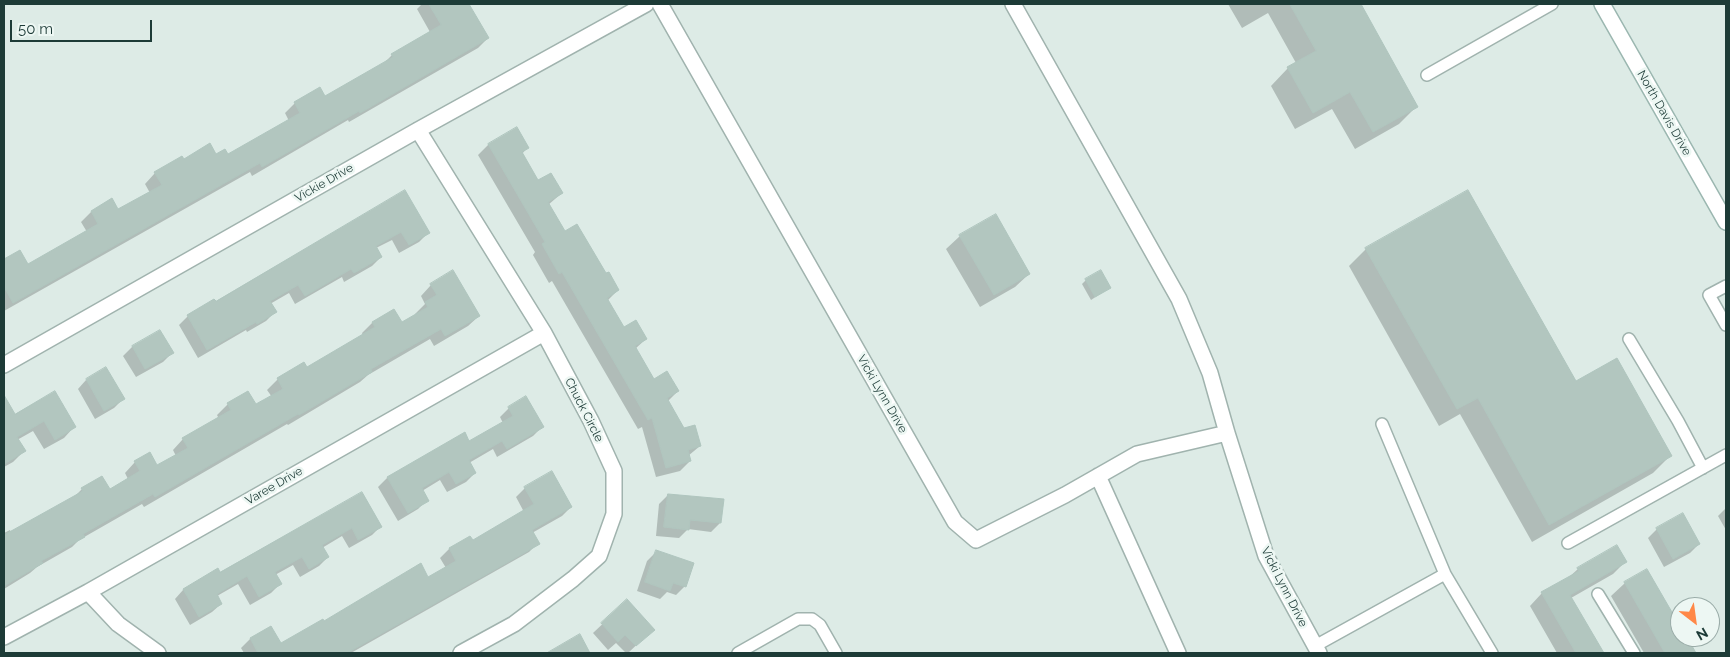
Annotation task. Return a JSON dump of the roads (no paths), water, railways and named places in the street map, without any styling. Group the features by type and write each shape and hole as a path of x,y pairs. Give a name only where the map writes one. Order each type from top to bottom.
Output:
{"street":[{"name":"Vickie Drive","path":"4,365 418,130 646,4"},
{"name":"Vicki Lynn Drive","path":"660,4 955,522 976,540 1065,495 1137,454 1227,432"},
{"name":"Vicki Lynn Drive","path":"1013,4 1178,298 1210,373 1266,556 1312,651"},
{"name":"North Davis Drive","path":"1602,4 1726,222"},
{"name":"Chuck Circle","path":"418,130 544,334 591,422 614,471 614,514 599,556 573,579 514,624 461,653"},
{"name":"Varee Drive","path":"4,638 544,334"},
{"path":"1098,476 1178,653"},
{"path":"88,592 118,624 158,653"}],"lane":[{"path":"1427,75 1552,4"},
{"path":"1726,286 1709,295 1726,325"},
{"path":"1630,339 1703,468"},
{"path":"1382,424 1445,574 1492,653"},
{"path":"1568,543 1726,454"},
{"path":"1312,651 1445,574"},
{"path":"1598,594 1634,653"},
{"path":"738,653 798,619 812,619 820,625 836,653"}]}
